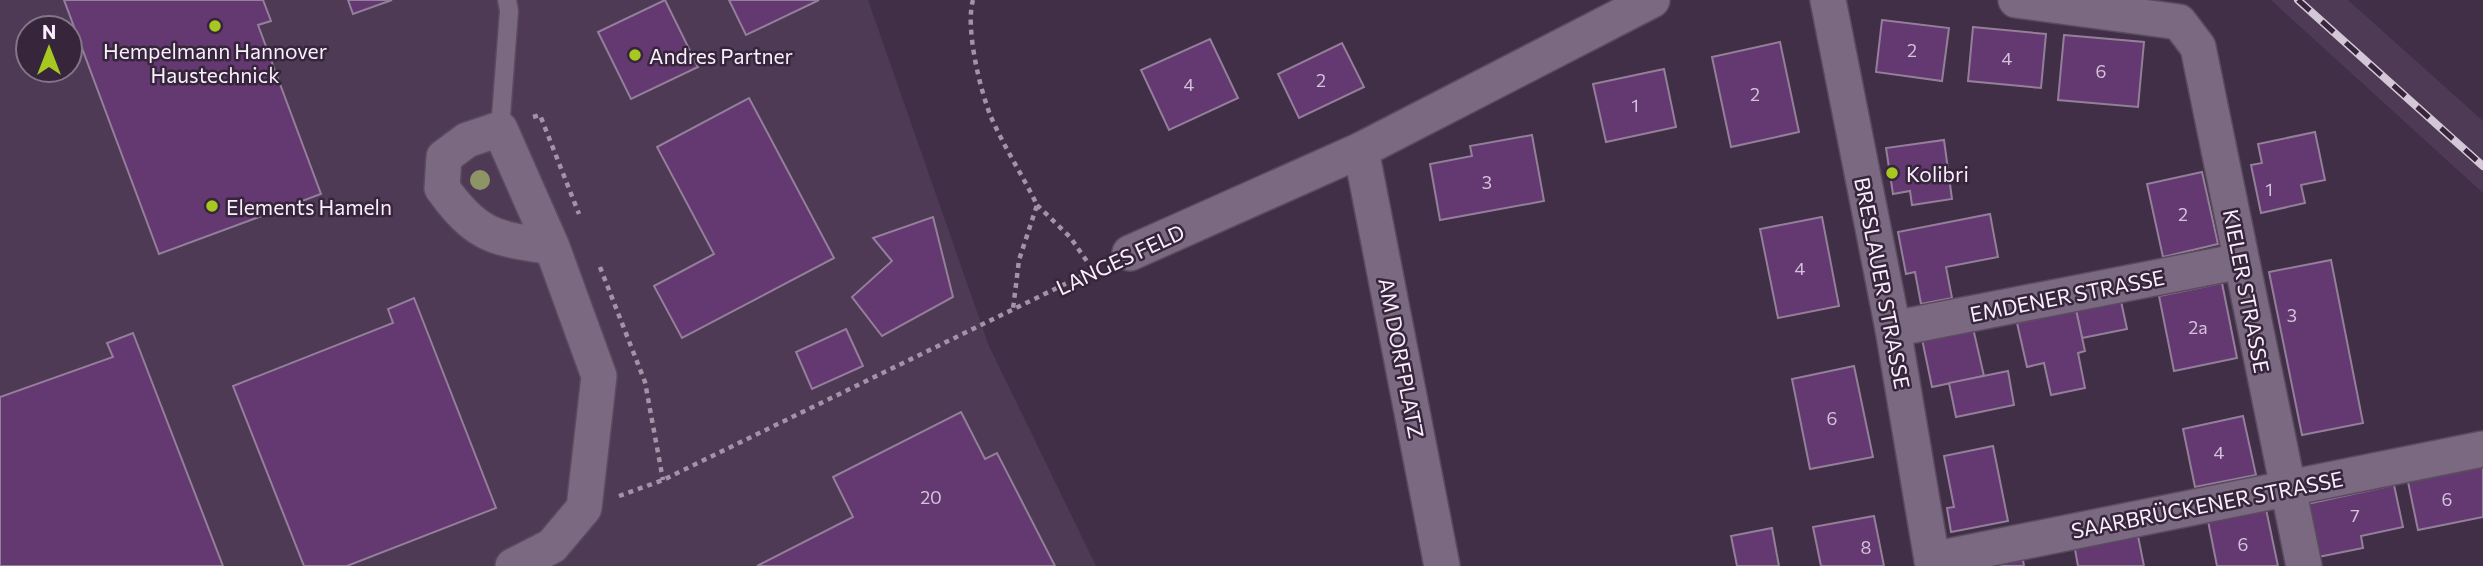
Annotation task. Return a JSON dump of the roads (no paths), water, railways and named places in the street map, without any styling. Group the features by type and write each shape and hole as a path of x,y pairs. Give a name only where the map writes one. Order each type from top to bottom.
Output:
{"street":[{"name":"LANGES FELD","path":"1130,253 1361,150 1652,0"},
{"name":"BRESLAUER STRASSE","path":"1829,0 1893,330 1933,563"},
{"name":"KIELER STRASSE","path":"2016,0 2179,22 2198,47 2304,566"},
{"path":"513,566 552,546 584,508 599,376 552,247 500,129 467,140 444,157 442,188 462,216 494,238 552,247"},
{"name":"AM DORFPLATZ","path":"1361,150 1442,566"},
{"name":"EMDENER STRASSE","path":"1893,330 2241,261"},
{"name":"SAARBRÜCKENER STRASSE","path":"1933,563 2287,487 2483,449"}],"lane":[{"path":"500,129 509,11 507,0"}],"railway":[{"path":"2298,0 2483,166"}],"place":[{"name":"Hempelmann Hannover Haustechnick","path":"215,26"},
{"name":"Andres Partner","path":"635,55"},
{"name":"Kolibri","path":"1892,173"},
{"name":"Elements Hameln","path":"212,206"}]}
